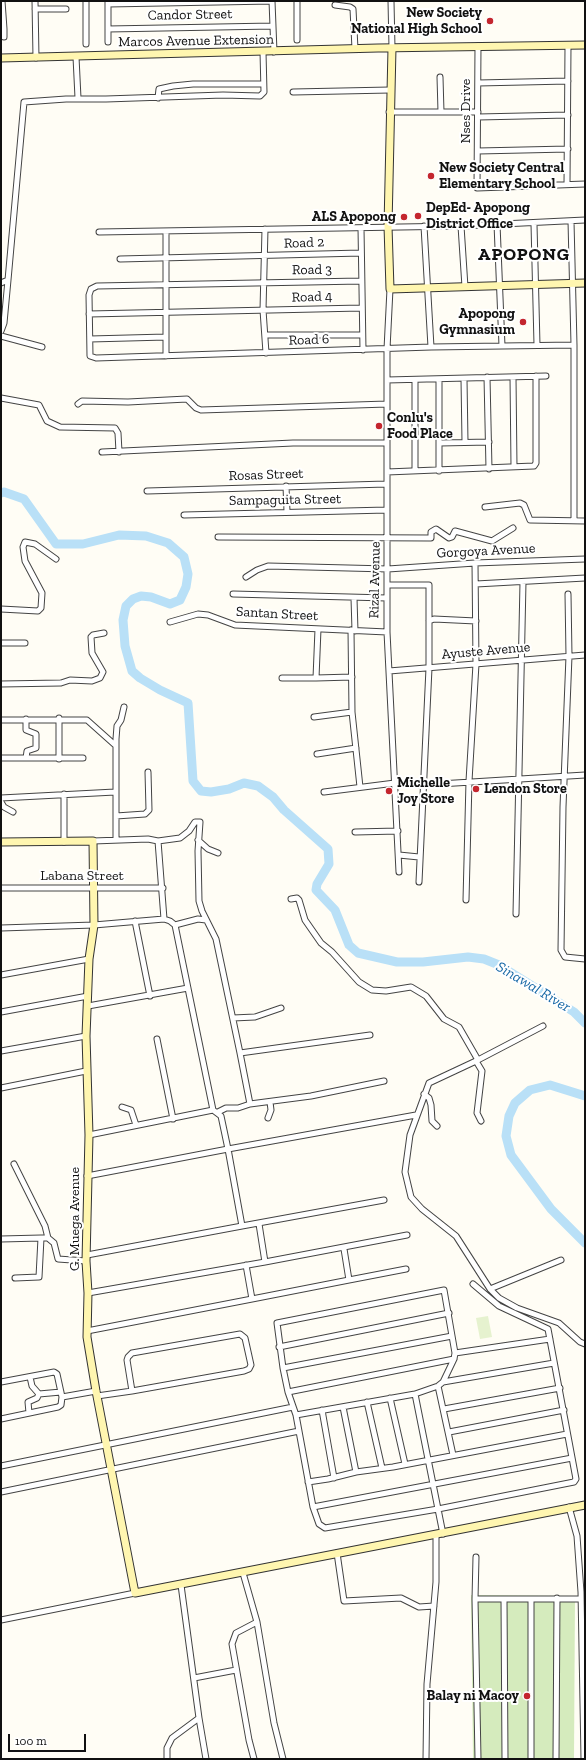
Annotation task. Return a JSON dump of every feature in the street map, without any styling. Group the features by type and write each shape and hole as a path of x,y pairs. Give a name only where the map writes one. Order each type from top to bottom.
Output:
{"street":[{"path":"2,1 2,29 4,37"},
{"path":"35,1 36,58"},
{"path":"86,1 86,44"},
{"path":"108,42 108,3 272,1 274,52"},
{"path":"297,1 297,40"},
{"path":"391,1 392,48 388,226 390,289 585,283"},
{"path":"335,5 350,7 353,9 355,49"},
{"path":"35,9 66,9"},
{"name":"Candor Street","path":"108,29 273,26"},
{"name":"Marcos Avenue Extension","path":"1,58 478,46 585,46"},
{"name":"Nses Drive","path":"478,46 477,188 585,184"},
{"path":"567,184 568,46"},
{"path":"1,331 4,323 23,104 26,101 78,98 158,98 223,95 260,96 264,92 263,52"},
{"path":"76,57 78,98"},
{"path":"440,76 441,112"},
{"path":"478,83 568,82"},
{"path":"158,98 159,89 173,86 193,84 263,84"},
{"path":"293,92 390,90"},
{"path":"390,112 568,115"},
{"path":"478,151 568,149"},
{"path":"99,232 361,228 388,226 461,226 534,224 585,220"},
{"path":"571,221 574,345 574,522"},
{"path":"497,224 502,346"},
{"path":"534,224 537,345"},
{"path":"424,226 431,347"},
{"path":"461,226 465,287"},
{"path":"361,228 361,308 363,350"},
{"path":"264,229 263,310 266,353"},
{"path":"166,231 166,356"},
{"name":"Road 2","path":"120,259 362,253"},
{"path":"1,283 8,280"},
{"name":"Road 3","path":"90,339 90,292 97,286 361,281"},
{"name":"Rizal Avenue","path":"390,289 387,349 387,632 399,872"},
{"name":"Road 4","path":"89,314 361,308"},
{"path":"265,335 362,335"},
{"path":"1,336 42,347"},
{"path":"90,339 166,337"},
{"name":"Road 6","path":"90,339 90,355 93,358 431,347 574,345"},
{"path":"387,472 534,466 536,463 536,376"},
{"path":"388,380 546,376"},
{"path":"487,377 489,469"},
{"path":"513,377 514,467"},
{"path":"439,379 440,471"},
{"path":"464,379 464,442"},
{"path":"414,471 415,380"},
{"path":"1,398 38,405 47,421 60,427 115,428 118,433 119,452"},
{"path":"78,404 82,401 128,402 187,399 196,408 202,410 387,404"},
{"path":"440,443 489,442"},
{"path":"102,452 293,443 387,444"},
{"name":"Rosas Street","path":"147,491 386,484"},
{"path":"286,486 287,512"},
{"path":"485,507 520,503 524,505 530,520 585,521"},
{"name":"Sampaguita Street","path":"184,515 387,510"},
{"path":"218,537 430,538 431,532 436,529 449,538 452,537 455,531 492,541 513,528"},
{"path":"1,609 38,611 41,608 42,593 25,561 23,547 24,542 35,544 56,558"},
{"name":"Gorgoya Avenue","path":"246,577 257,570 268,566 388,569 475,563 585,559"},
{"path":"466,900 476,664 475,563"},
{"path":"476,584 585,578"},
{"path":"516,914 523,582"},
{"path":"387,585 430,585 429,668 419,882"},
{"path":"233,594 387,598"},
{"path":"568,594 569,656 561,950 565,957 585,958"},
{"path":"354,598 352,712 360,787"},
{"name":"Santan Street","path":"170,622 198,614 208,615 235,624 387,632"},
{"path":"429,621 434,619 476,621"},
{"path":"316,678 318,629"},
{"path":"1,684 61,683 70,680 92,681 100,678 103,672 92,653 91,637 93,635 104,633"},
{"path":"1,643 25,643"},
{"name":"Ayuste Avenue","path":"389,671 585,655"},
{"path":"282,678 352,677"},
{"path":"116,840 115,745 117,726 121,720 124,707"},
{"path":"314,717 352,712"},
{"path":"1,720 59,718 90,721 115,745"},
{"path":"59,718 59,759"},
{"path":"26,719 26,730 36,734 36,748 27,750 26,758"},
{"path":"317,754 356,748"},
{"path":"1,758 83,758"},
{"path":"116,816 148,812 148,772"},
{"path":"324,792 395,783 423,785 565,775 585,775"},
{"path":"1,798 115,792"},
{"path":"64,794 64,842"},
{"path":"1,802 4,807 13,812"},
{"path":"1,842 64,842 152,839 158,841 180,838 185,835 195,822 198,821 201,824 198,840 199,896 206,920 216,939 250,1104"},
{"path":"356,832 398,831"},
{"path":"198,840 208,849 218,853"},
{"name":"G. Muega Avenue","path":"93,841 94,925 89,959 86,1036 89,1135 86,1258 88,1293 87,1331 96,1394 135,1593"},
{"path":"158,841 163,888 164,919"},
{"path":"399,854 419,857"},
{"name":"Labana Street","path":"1,888 163,888"},
{"path":"291,900 297,898 299,900 305,920 321,943 332,952 359,982 372,990 386,991 409,987 426,996 444,1019 459,1027 482,1072 477,1113 481,1121"},
{"path":"1,928 94,925 164,919 170,920 175,925 212,1110"},
{"path":"175,925 198,919 206,920"},
{"path":"135,922 150,996"},
{"path":"1,975 89,959"},
{"path":"88,1006 188,988"},
{"path":"1,1012 88,996"},
{"path":"233,1018 255,1017 281,1008"},
{"path":"543,1026 429,1083 416,1115 406,1150 406,1172 411,1196 422,1209 458,1239 490,1289 499,1298 517,1308 559,1323 580,1342 585,1344"},
{"path":"240,1053 370,1035"},
{"path":"1,1050 86,1036"},
{"path":"157,1039 173,1119"},
{"path":"1,1088 86,1071"},
{"path":"218,1112 226,1108 238,1108 250,1104 311,1096 384,1080"},
{"path":"424,1094 429,1098 432,1121 437,1126"},
{"path":"268,1118 271,1110 270,1102"},
{"path":"122,1107 131,1110 136,1125"},
{"path":"89,1135 212,1110 218,1112 223,1121 242,1226"},
{"path":"87,1176 416,1115"},
{"path":"14,1164 44,1226 48,1238 54,1243 58,1259 86,1258 242,1226 384,1200"},
{"path":"259,1224 265,1262"},
{"path":"88,1293 344,1249 407,1236"},
{"path":"15,1278 39,1278 41,1238"},
{"path":"1,1239 48,1238"},
{"path":"344,1249 350,1280"},
{"path":"490,1289 561,1260"},
{"path":"246,1265 252,1299"},
{"path":"87,1331 406,1269"},
{"path":"296,1415 415,1394 438,1386 443,1382 455,1356 445,1291 441,1290 278,1322 276,1325 288,1392 296,1415 313,1507 319,1524 324,1528 438,1509 573,1483 576,1479 548,1329 499,1306 473,1284"},
{"path":"279,1347 449,1313"},
{"path":"30,1377 32,1386 39,1394 96,1394 132,1391 247,1370 251,1365 245,1338 240,1334 132,1353 127,1360 132,1391"},
{"path":"283,1368 452,1336"},
{"path":"288,1392 455,1356 550,1339"},
{"path":"443,1382 554,1363"},
{"path":"1,1382 56,1373 61,1394 60,1406 1,1419"},
{"path":"438,1386 453,1455"},
{"path":"444,1409 560,1388"},
{"path":"29,1413 28,1402 37,1398 39,1394"},
{"path":"415,1394 438,1509 440,1534 427,1684 426,1759"},
{"path":"390,1398 405,1464"},
{"path":"367,1402 382,1468"},
{"path":"1,1466 293,1407"},
{"path":"343,1407 356,1472"},
{"path":"322,1410 334,1478"},
{"path":"449,1432 564,1410"},
{"path":"1,1492 299,1432"},
{"path":"308,1482 567,1434"},
{"path":"313,1507 572,1458"},
{"path":"1,1620 585,1505"},
{"path":"569,1508 577,1536 581,1599 584,1759"},
{"path":"338,1553 344,1601 405,1598 419,1607 434,1606"},
{"path":"476,1557 475,1599 478,1759"},
{"path":"243,1573 257,1622 274,1723 283,1759"},
{"path":"181,1585 206,1759"},
{"path":"556,1759 557,1598"},
{"path":"475,1599 581,1599"},
{"path":"504,1599 505,1759"},
{"path":"531,1599 531,1759"},
{"path":"254,1759 249,1740 232,1644 234,1637 239,1632 257,1622"},
{"path":"194,1678 236,1670"},
{"path":"167,1759 167,1748 172,1738 199,1718"}],"green space":[{"path":"488,1316 492,1337 480,1339 476,1318"},
{"path":"471,1595 575,1596 574,1759 473,1759"}],"waterway":[{"name":"Sinawal River","path":"1,493 4,492 24,499 56,544 83,544 119,535 146,536 168,543 184,557 188,574 186,587 180,600 170,604 151,597 141,596 133,599 126,606 123,620 125,646 132,671 140,678 160,690 188,703 193,781 201,791 211,792 229,789 244,783 258,786 273,797 284,810 328,849 329,864 317,884 316,890 335,910 349,945 358,953 397,962 423,962 468,957 484,959 499,965 574,1012 585,1023"},
{"name":"Sinawal River","path":"585,1096 550,1085 530,1090 515,1103 509,1116 506,1136 511,1155 551,1209 585,1243"}],"place":[{"name":"New Society National High School","path":"490,21"},
{"name":"New Society Central Elementary School","path":"431,176"},
{"name":"DepEd- Apopong District Office","path":"418,216"},
{"name":"ALS Apopong","path":"404,217"},
{"name":"Apopong Gymnasium","path":"523,322"},
{"name":"Conlu's Food Place","path":"379,426"},
{"name":"Lendon Store","path":"476,789"},
{"name":"Michelle Joy Store","path":"389,791"},
{"name":"Balay ni Macoy","path":"527,1696"}],"district":[{"name":"APOPONG","path":"524,255"}]}
